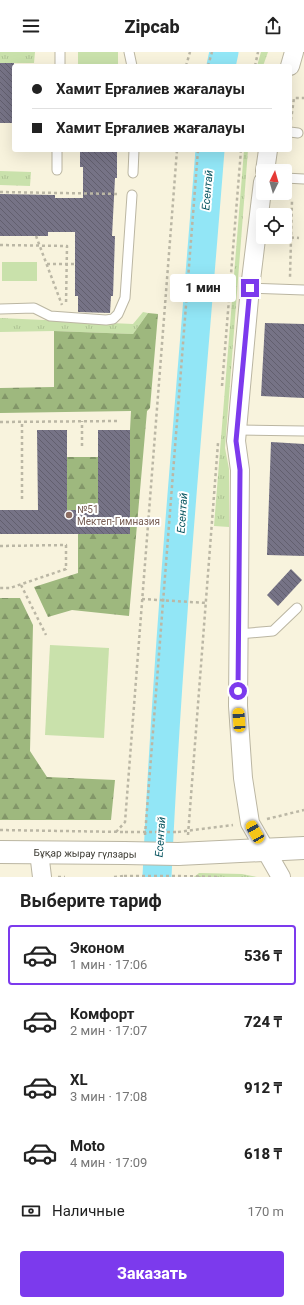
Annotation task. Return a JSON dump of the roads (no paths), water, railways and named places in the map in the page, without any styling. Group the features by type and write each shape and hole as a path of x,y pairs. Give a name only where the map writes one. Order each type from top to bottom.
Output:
{"street":[{"path":"291,64 294,52"},
{"path":"266,164 268,152"},
{"path":"261,200 250,288 236,441 240,470 238,706 243,778 250,823 281,877"},
{"name":"Бұқар жырау гүлзары","path":"0,852 39,852 125,843 182,853 266,851 304,848"},
{"name":"Бұқар жырау гүлзары","path":"266,851 304,843"},
{"path":"39,852 42,877"}],"lane":[{"path":"60,52 60,64"},
{"path":"129,52 132,64"},
{"path":"57,152 57,170"},
{"path":"133,173 134,152"},
{"path":"292,178 304,179"},
{"path":"0,309 34,308 50,316 106,320 113,319 123,307 132,195"},
{"path":"250,288 304,290"},
{"path":"237,430 304,431"},
{"path":"238,634 273,631 297,608"}],"waterway":[{"name":"Есентай","path":"221,64 224,52"},
{"name":"Есентай","path":"157,877 167,695 210,152"}],"place":[{"name":"№51 Мектеп-Гимназия","path":"69,515"}]}
